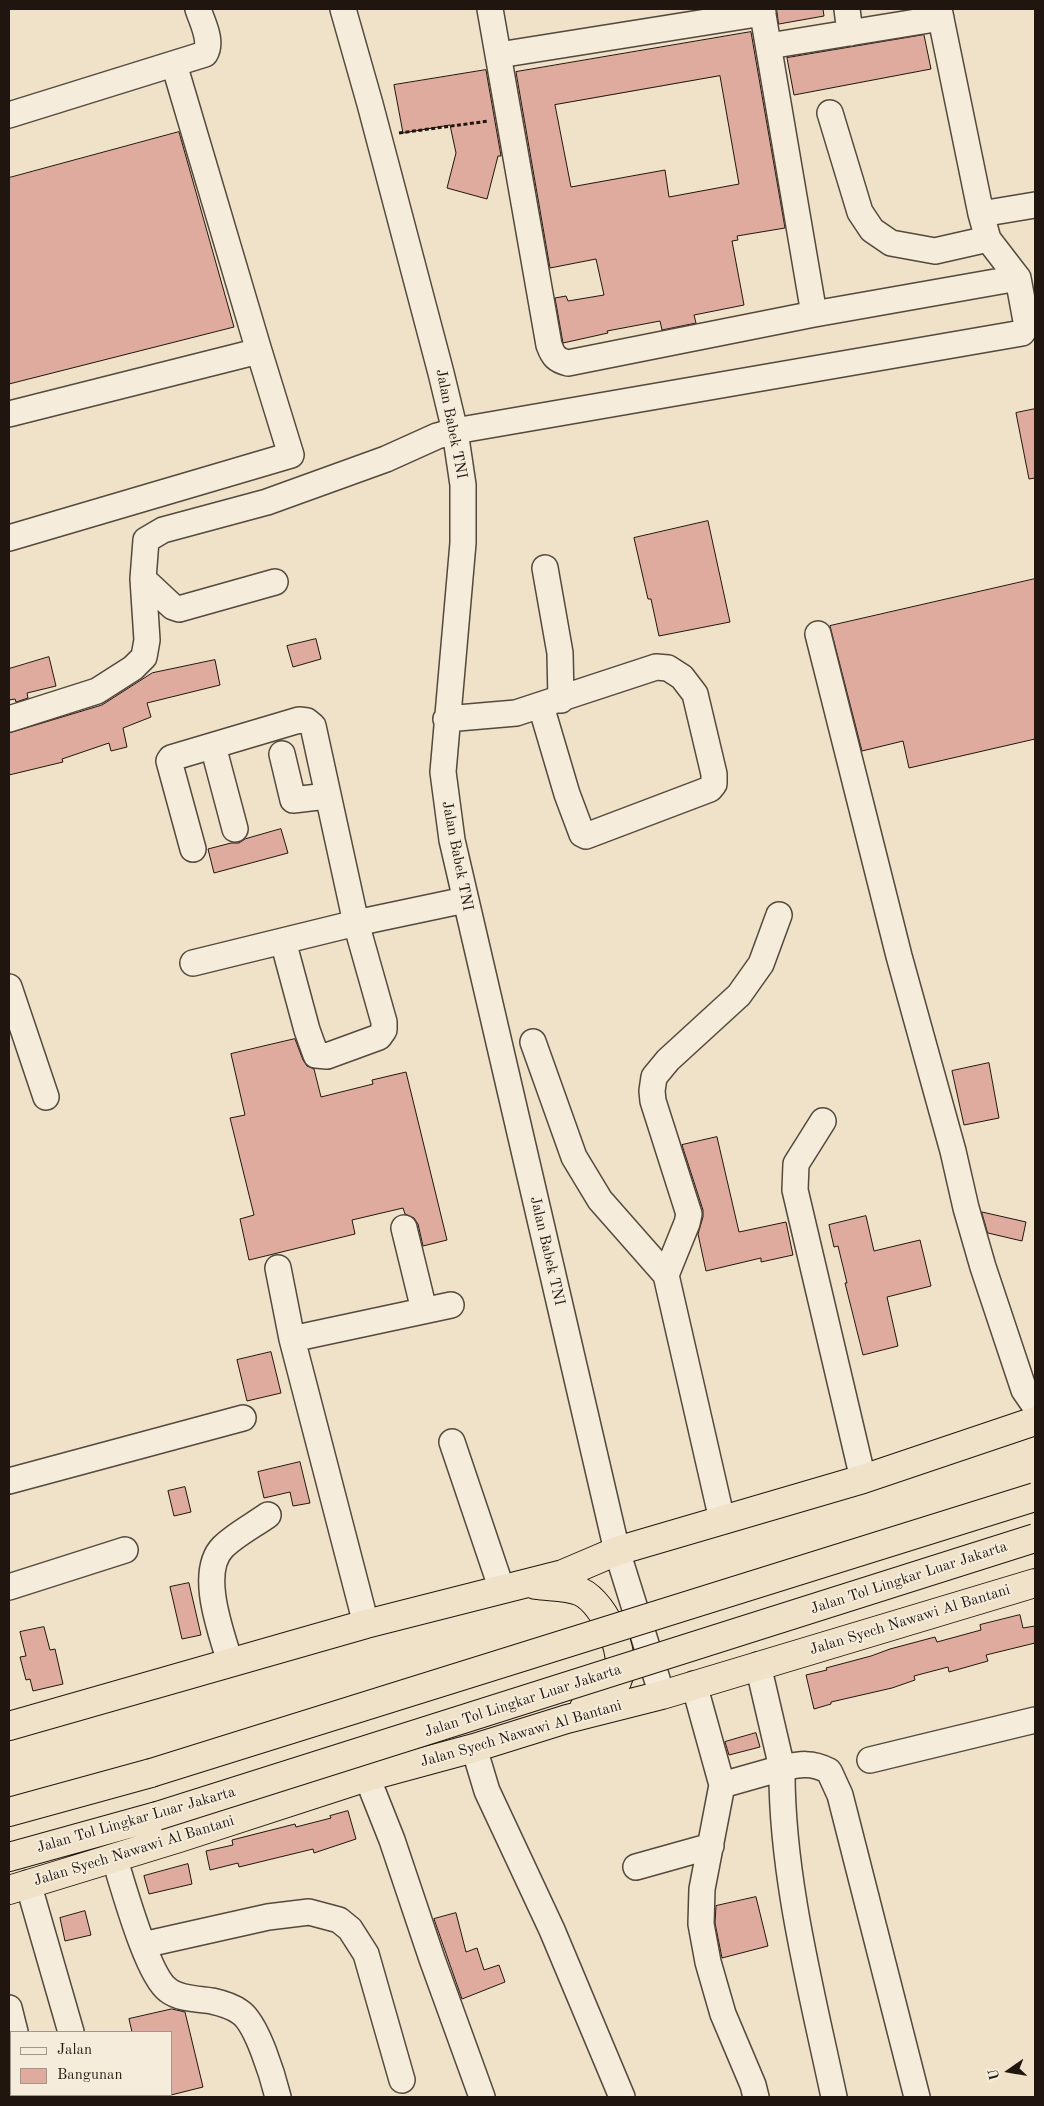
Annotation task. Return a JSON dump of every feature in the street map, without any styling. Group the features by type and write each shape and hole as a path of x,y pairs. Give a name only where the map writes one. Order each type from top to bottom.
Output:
{"highway":[{"path":"9,1726 366,1624 563,1574 617,1551 862,1479 1035,1422"},
{"path":"9,1812 150,1773 1035,1497"},
{"name":"Jalan Tol Lingkar Luar Jakarta","path":"9,1857 157,1816 1035,1538"},
{"name":"Jalan Syech Nawawi Al Bantani","path":"18,1886 367,1777 474,1748 567,1719 662,1695 1035,1582"},
{"path":"513,1587 564,1588 580,1591 591,1598 604,1613 616,1640 620,1673 616,1684 611,1690 567,1719"}],"street":[{"path":"9,116 205,54 208,50 208,42 198,9"},
{"name":"Jalan Babek TNI","path":"343,9 370,104 455,431 463,485 463,543 446,719 443,772 452,840 617,1551 662,1695"},
{"path":"490,9 500,55 549,345 556,358 568,363 814,314 1018,278"},
{"path":"847,9 850,33"},
{"path":"500,55 762,11 814,314"},
{"path":"9,718 97,691 133,668 144,657 147,640 143,579 146,540 153,534 267,502 386,459 437,436 455,431 1022,333 1026,327 1025,308 1018,278 988,238 981,214 940,14 850,33 769,46"},
{"path":"9,538 291,456 258,351 174,64"},
{"path":"830,113 860,212 872,230 891,244 935,251 988,238"},
{"path":"981,214 1035,205"},
{"path":"9,414 258,351"},
{"path":"446,719 516,713 551,703 656,667 668,668 682,677 695,694 714,774 714,784 710,790 586,836 582,834 567,794 551,703 560,653 545,568"},
{"path":"143,579 173,607 179,609 275,582"},
{"path":"818,634 899,956 953,1151 966,1208 1024,1390 1035,1406"},
{"path":"193,849 169,761 175,756 299,720 307,721 313,726 356,923 384,1022 384,1030 379,1037 327,1056 316,1055 283,941"},
{"path":"213,746 235,829"},
{"path":"282,754 293,800 327,796"},
{"path":"193,963 356,923 465,900"},
{"path":"666,1275 688,1223 689,1214 653,1101 654,1077 668,1060 739,995 761,964 779,915"},
{"path":"9,987 46,1097"},
{"path":"533,1042 574,1157 600,1200 666,1275 722,1520"},
{"path":"823,1121 796,1164 795,1190 862,1479"},
{"path":"404,1228 424,1310"},
{"path":"278,1268 292,1339 366,1624"},
{"path":"292,1339 451,1305"},
{"path":"9,1481 243,1418"},
{"path":"452,1442 513,1587"},
{"path":"230,1662 210,1585 212,1565 222,1547 268,1515"},
{"path":"9,1587 124,1550"},
{"path":"758,1665 782,1768 782,1801 795,1907 834,2097"},
{"path":"694,1684 722,1785 702,1889 701,1924 708,1962 722,2014 753,2084 756,2097"},
{"path":"870,1760 1035,1720"},
{"path":"474,1748 487,1790 552,1930 622,2097"},
{"path":"722,1785 802,1763 829,1770 840,1795 917,2097"},
{"path":"367,1777 392,1840 432,1959 482,2097"},
{"path":"636,1867 711,1846"},
{"path":"114,1857 133,1919 156,1974 167,1990 179,1996 220,2003 241,2012 252,2026 262,2048 273,2075 278,2097"},
{"path":"18,1886 71,2031"},
{"path":"143,1945 268,1917 309,1912 339,1920 350,1929 366,1954 402,2080"},
{"path":"9,2008 15,2031"}],"path":[{"path":"391,131 400,134 412,133 497,120"}],"building":[{"path":"777,9 823,9 824,16 779,24"},
{"path":"751,32 785,228 737,236 738,240 732,241 744,305 694,315 696,323 662,330 660,321 607,331 608,333 563,343 555,298 566,296 568,301 604,295 596,259 550,268 516,72","holes":["720,76 739,184 669,197 665,170 571,187 555,105"]},
{"path":"924,35 931,69 794,95 787,58"},
{"path":"486,70 501,156 498,156 487,199 447,188 456,153 450,125 403,133 394,85"},
{"path":"179,132 234,327 9,384 9,178"},
{"path":"1035,409 1035,478 1029,479 1016,413"},
{"path":"708,521 730,622 659,636 651,599 648,599 634,538"},
{"path":"1035,579 1035,739 909,768 903,741 862,751 830,626"},
{"path":"316,639 321,659 293,667 287,646"},
{"path":"49,657 56,686 27,693 28,698 16,702 15,699 9,700 9,669"},
{"path":"215,660 220,685 147,703 151,717 123,728 127,747 111,751 109,743 62,759 63,762 9,775 9,733 102,705 152,673"},
{"path":"281,829 288,853 214,873 208,849 231,843 239,843 245,839"},
{"path":"295,1039 303,1060 307,1066 314,1069 321,1097 373,1084 372,1080 406,1072 447,1240 423,1246 418,1224 414,1218 405,1214 403,1208 352,1220 355,1234 249,1260 240,1219 254,1215 230,1118 245,1115 231,1054"},
{"path":"989,1063 999,1118 964,1125 952,1071"},
{"path":"717,1137 739,1232 786,1222 793,1255 761,1262 761,1258 706,1271 698,1234 703,1210 682,1145"},
{"path":"982,1212 1026,1222 1022,1241 988,1233"},
{"path":"866,1216 874,1251 920,1240 931,1286 887,1297 898,1346 863,1355 838,1246 834,1247 829,1225"},
{"path":"271,1352 281,1393 247,1401 237,1360"},
{"path":"300,1462 310,1503 293,1506 290,1492 264,1498 258,1472"},
{"path":"185,1487 191,1512 174,1516 168,1491"},
{"path":"189,1583 201,1635 182,1639 170,1587"},
{"path":"1020,1615 1023,1628 1035,1626 1035,1643 986,1655 988,1661 949,1672 948,1667 914,1676 915,1680 892,1688 831,1702 831,1704 814,1709 806,1675 935,1637 937,1642 981,1630 980,1625"},
{"path":"44,1627 50,1650 55,1649 63,1684 33,1691 30,1679 26,1680 20,1657 26,1656 20,1632"},
{"path":"756,1733 760,1747 729,1755 725,1742"},
{"path":"348,1811 356,1839 314,1853 313,1849 239,1867 238,1863 210,1870 206,1851 233,1845 232,1840 295,1824 296,1827 331,1818 330,1816"},
{"path":"188,1864 192,1884 149,1894 144,1876"},
{"path":"756,1897 768,1946 722,1958 715,1923 716,1906"},
{"path":"85,1911 91,1935 65,1941 60,1918"},
{"path":"456,1913 466,1952 477,1948 484,1970 499,1965 505,1982 462,1999 434,1919"},
{"path":"172,2009 185,2012 203,2087 172,2095 172,2031 132,2031 129,2019"}]}
